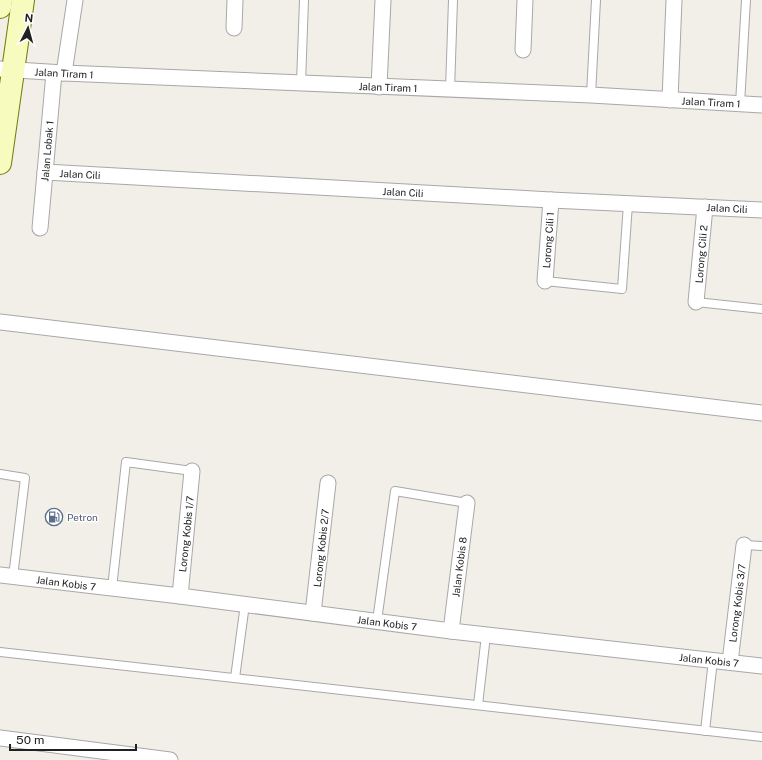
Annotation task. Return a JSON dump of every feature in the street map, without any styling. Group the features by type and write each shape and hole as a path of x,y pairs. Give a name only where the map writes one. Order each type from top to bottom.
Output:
{"street":[{"name":"Jalan Lobak 1","path":"40,228 45,172 59,73 75,0"},
{"path":"234,28 235,0"},
{"path":"379,87 383,0"},
{"path":"523,50 525,0"},
{"path":"670,100 674,0"},
{"path":"0,7 12,1"},
{"path":"0,163 12,1"},
{"name":"Jalan Tiram 1","path":"6,70 300,84 591,95 762,105"},
{"name":"Jalan Cili","path":"45,172 762,210"},
{"name":"Lorong Cili 1","path":"546,281 551,200"},
{"name":"Lorong Cili 2","path":"696,302 705,207"},
{"path":"0,322 762,413"},
{"name":"Lorong Kobis 1/7","path":"180,596 192,471"},
{"name":"Lorong Kobis 2/7","path":"313,613 328,483"},
{"name":"Jalan Kobis 8","path":"451,631 467,503"},
{"name":"Lorong Kobis 3/7","path":"730,662 744,545"},
{"name":"Jalan Kobis 7","path":"6,576 245,604 451,631 762,666"},
{"path":"0,738 170,760"}],"lane":[{"path":"300,84 304,0"},
{"path":"450,90 453,0"},
{"path":"591,95 596,0"},
{"path":"740,104 746,0"},
{"path":"546,281 622,289 628,204"},
{"path":"696,302 762,309"},
{"path":"112,588 126,462 192,471"},
{"path":"0,474 24,478 6,576"},
{"path":"377,621 395,492 467,503"},
{"path":"744,545 762,546"},
{"path":"235,678 245,604"},
{"path":"478,705 486,635"},
{"path":"0,652 762,737"},
{"path":"705,731 713,660"}],"place":[{"name":"Petron","path":"54,517"}]}
